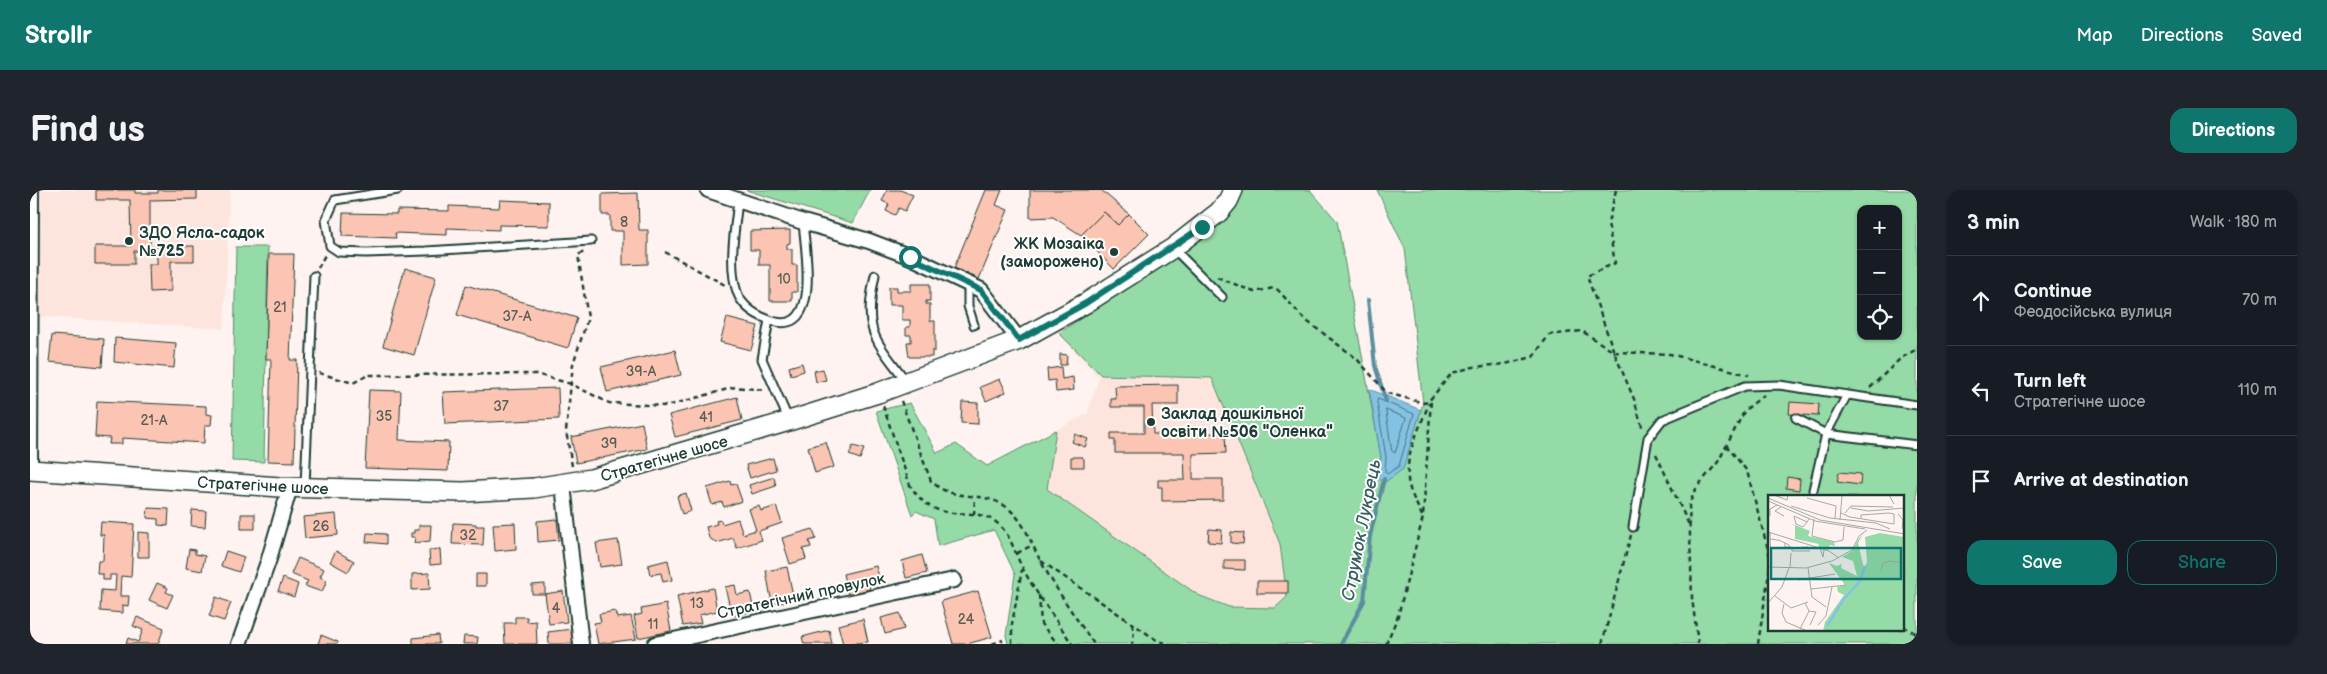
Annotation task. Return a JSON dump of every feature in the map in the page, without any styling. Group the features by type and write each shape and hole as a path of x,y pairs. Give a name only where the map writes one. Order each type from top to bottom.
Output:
{"street":[{"path":"30,470 31,190"},
{"path":"708,190 803,222 869,241 910,257 981,290 1019,340"},
{"name":"Стратегічне шосе","path":"30,470 298,487 463,492 534,488 568,477 624,470 878,393 1019,340 1086,303 1173,248 1219,212 1228,201 1233,190"},
{"path":"568,477 581,644"},
{"path":"239,644 269,559 298,487"},
{"name":"Стратегічний провулок","path":"655,644 954,580"}],"lane":[{"path":"398,190 335,200 326,220 330,246 339,252 366,253 591,241"},
{"path":"738,200 732,251 737,292 751,312 776,323 796,318 802,311 807,296 808,282 803,222"},
{"path":"1173,248 1222,297"},
{"path":"875,275 869,304 869,320 873,334 902,385"},
{"path":"298,487 310,371 314,276"},
{"path":"968,284 968,306 974,325"},
{"path":"769,320 762,359 789,421"},
{"path":"1633,527 1648,438 1662,420 1745,386 1780,385 1917,405"},
{"path":"1813,490 1826,434 1846,395"},
{"path":"1796,418 1826,434 1917,444"}],"path":[{"path":"1614,352 1587,276 1615,263 1608,223 1616,190"},
{"path":"314,276 330,246"},
{"path":"568,477 566,430 573,364 588,318 578,255 585,252"},
{"path":"665,252 737,292"},
{"path":"1207,282 1216,277 1254,292 1274,288 1278,290 1304,319 1323,331 1356,358 1388,393 1424,403 1431,399"},
{"path":"1423,517 1412,494 1408,478 1410,455 1431,399 1452,373 1473,367 1505,364 1533,357 1548,335 1582,330 1614,352 1670,354 1754,377"},
{"path":"1861,397 1901,358 1917,349"},
{"path":"310,371 353,383 368,375 536,374 571,384 609,403 667,406 735,387 776,391"},
{"path":"902,385 927,474 931,480 939,488 950,494 994,500 1018,517 1040,560 1094,644"},
{"path":"1698,644 1692,598 1689,504 1697,487 1718,462 1745,410 1780,385"},
{"path":"878,393 910,485 915,493 936,509 954,514 990,518 1005,531 1022,567 1072,644"},
{"path":"1386,644 1398,616 1423,517 1431,399"},
{"path":"1726,445 1747,471 1768,547"},
{"path":"974,515 976,497"},
{"path":"1602,644 1633,527"},
{"path":"1016,554 1033,545"},
{"path":"1040,560 1158,641 1170,644"},
{"path":"1012,644 1012,624 1022,567"},
{"path":"1758,644 1768,580"},
{"path":"1039,594 1041,624 1058,644"},
{"path":"1132,623 1134,632 1132,644"},
{"path":"1904,627 1917,634"},
{"path":"992,644 1003,640"},
{"path":"1153,644 1158,641"}],"shaded area":[{"name":"ЗДО Ясла-садок №725","path":"30,190 230,190 224,329 31,316"},
{"name":"Заклад дошкільної освіти №506 \"Оленка\"","path":"1184,245 1212,378 1280,544 1287,597 1275,608 1229,607 1198,595 1047,489 1056,430 1087,414 1099,377 1054,329"}],"green space":[{"path":"746,190 870,190 853,223"},
{"path":"1242,190 1310,190 1337,221 1381,457 1378,478 1384,482 1403,469 1423,403 1405,249 1377,190 1917,190 1917,644 1008,644 1006,635 1015,574 994,530 938,546 934,519 916,511 912,515 876,411 910,403 937,453 956,444 987,466 1056,430 1047,489 1198,595 1229,607 1275,608 1287,597 1280,544 1212,378 1101,375 1059,333 1208,234 1238,201"},
{"path":"236,247 268,247 264,462 232,461"}],"water":[{"path":"1369,389 1421,410 1403,469 1384,483 1378,478 1381,457"}],"building":[{"path":"96,190 135,190 135,193 158,193 158,190 197,190 197,199 150,200 150,247 194,246 194,261 171,261 171,291 150,292 149,264 157,264 157,251 134,251 134,264 95,264 95,246 131,246 130,200 96,200"},
{"path":"887,190 900,190 913,195 905,211 899,208 895,215 886,211 889,204 882,201"},
{"path":"986,190 1002,190 996,205 1008,210 979,279 954,268"},
{"path":"1030,190 1101,190 1129,214 1118,225 1104,212 1081,235 1053,217 1030,218"},
{"path":"638,193 639,230 648,230 648,264 623,265 623,231 610,231 610,215 602,215 602,194"},
{"path":"500,200 549,202 549,226 499,225 499,230 447,228 447,235 395,233 396,238 342,236 343,213 397,214 397,210 449,211 449,206 499,208"},
{"name":"ЖК Мозаіка (заморожено)","path":"1104,212 1118,225 1129,214 1149,234 1114,269 1081,235"},
{"path":"790,230 790,243 787,244 787,249 792,249 792,265 797,265 797,292 792,292 792,301 770,301 770,265 759,265 759,250 750,250 750,231"},
{"path":"269,254 294,254 290,360 297,360 294,462 268,461 271,359 266,359"},
{"path":"405,268 436,277 414,355 383,346"},
{"path":"911,284 930,284 930,301 926,301 926,304 930,304 930,321 935,321 935,351 932,351 932,357 909,357 907,342 911,342 911,335 906,335 906,327 910,327 910,320 902,320 902,305 889,305 889,287 897,287 897,291 911,291"},
{"path":"466,285 577,318 568,348 457,315"},
{"path":"727,318 758,326 751,350 720,342"},
{"path":"52,335 104,339 102,367 49,362"},
{"path":"115,338 176,343 174,368 114,362"},
{"path":"675,350 681,375 607,392 601,367"},
{"path":"1060,354 1067,355 1066,365 1060,365"},
{"path":"802,363 804,371 791,375 789,367"},
{"path":"1061,367 1062,379 1073,377 1074,390 1056,392 1055,380 1048,381 1047,369"},
{"path":"823,369 826,380 816,382 814,371"},
{"path":"1000,379 1006,392 986,401 980,387"},
{"path":"1178,385 1178,405 1152,405 1153,434 1225,433 1226,453 1193,454 1193,479 1223,479 1223,500 1162,501 1162,487 1158,487 1158,480 1185,480 1184,453 1115,453 1115,440 1111,440 1111,433 1144,433 1144,407 1111,407 1111,399 1116,399 1115,386"},
{"path":"558,388 559,419 445,424 443,392"},
{"path":"369,390 401,391 399,440 449,442 448,471 365,468"},
{"path":"737,397 742,420 675,437 669,415"},
{"path":"97,401 206,406 206,414 212,415 211,425 205,425 204,443 122,438 122,444 109,444 110,438 95,437"},
{"path":"962,402 978,403 978,424 961,423"},
{"path":"1790,402 1819,404 1818,416 1789,414"},
{"path":"642,423 647,449 576,463 571,437"},
{"path":"1075,434 1088,439 1085,447 1072,442"},
{"path":"826,442 834,467 815,473 808,447"},
{"path":"853,446 864,449 860,459 849,455"},
{"path":"1071,457 1082,457 1084,459 1084,467 1071,467"},
{"path":"773,458 776,470 750,478 746,465"},
{"path":"1839,472 1861,474 1860,485 1837,482"},
{"path":"774,477 776,486 752,494 749,485"},
{"path":"1787,477 1800,479 1799,490 1786,488"},
{"path":"730,481 731,485 736,484 742,501 724,507 722,502 712,505 707,488"},
{"path":"686,493 691,511 682,514 677,496"},
{"path":"759,506 761,511 776,506 782,523 759,531 762,540 737,548 733,538 717,543 709,538 706,527 717,524 716,521 721,520 722,524 738,519 743,534 756,530 749,509"},
{"path":"148,508 169,509 168,526 158,525 158,519 147,518"},
{"path":"192,510 206,511 205,527 191,526"},
{"path":"241,514 255,514 255,529 241,529"},
{"path":"336,514 338,535 305,538 303,517"},
{"path":"557,519 559,540 538,542 537,521"},
{"path":"101,522 134,524 131,577 121,576 120,596 129,596 128,606 123,605 123,613 100,611 101,590 115,591 116,575 110,575 110,580 103,580 103,574 97,574 98,561 103,561 104,535 100,535"},
{"path":"453,523 484,526 483,545 452,544"},
{"path":"515,523 516,549 495,551 493,524"},
{"path":"419,525 431,525 430,541 414,543 415,537 411,537 411,533 414,533 414,530 419,530"},
{"path":"813,529 816,539 809,541 811,547 803,549 806,559 790,564 782,538"},
{"path":"1209,529 1222,530 1221,543 1208,542"},
{"path":"138,532 149,533 149,557 138,557"},
{"path":"1231,532 1244,533 1243,544 1231,543"},
{"path":"367,533 386,534 386,544 366,542"},
{"path":"618,540 622,564 600,567 596,543"},
{"path":"189,549 195,550 195,554 205,556 202,571 186,568"},
{"path":"440,549 441,564 430,565 429,550"},
{"path":"226,551 244,557 239,572 221,566"},
{"path":"336,551 354,561 348,572 330,562"},
{"path":"922,555 927,573 906,578 902,561"},
{"path":"298,558 324,569 320,577 327,580 322,592 305,586 308,581 291,574"},
{"path":"668,560 672,580 663,582 661,573 650,575 648,565"},
{"path":"1224,560 1245,560 1245,570 1224,569"},
{"path":"876,566 879,577 876,578 877,584 869,586 870,589 848,595 843,574"},
{"path":"787,567 794,600 772,604 766,571"},
{"path":"429,573 430,589 412,590 412,574"},
{"path":"476,574 486,574 486,586 476,586"},
{"path":"283,578 298,584 294,597 278,591"},
{"path":"1257,581 1288,581 1288,593 1257,593"},
{"path":"157,583 168,588 166,592 173,595 167,608 149,600"},
{"path":"545,584 545,594 532,594 532,585"},
{"path":"735,585 737,595 750,592 754,611 732,616 725,587"},
{"path":"713,588 717,611 699,615 701,623 683,626 677,596"},
{"path":"563,591 567,622 549,624 545,594"},
{"path":"978,591 992,637 967,644 953,644 941,601"},
{"path":"216,597 231,603 224,621 209,616"},
{"path":"666,604 671,631 638,638 634,616 642,614 641,609"},
{"path":"615,611 617,618 631,616 636,639 598,644 594,623 601,622 599,614"},
{"path":"900,613 904,629 885,634 881,618"},
{"path":"137,617 164,628 158,644 126,644 128,638 138,642 143,630 133,626"},
{"path":"515,617 527,617 527,622 536,621 537,644 505,644 504,623 515,623"},
{"path":"863,619 868,642 843,644 838,625"},
{"path":"572,629 574,644 549,644 548,632"},
{"path":"829,630 832,644 804,644 802,637"},
{"path":"321,635 338,642 337,644 318,644"},
{"path":"438,635 439,644 413,644 413,638"},
{"path":"464,636 478,637 477,644 463,644"}],"waterway":[{"name":"Струмок Лукрець","path":"1368,300 1375,366 1386,401"},
{"name":"Струмок Лукрець","path":"1341,644 1364,601 1370,536 1384,479"}],"place":[{"name":"ЗДО Ясла-садок №725","path":"129,241"},
{"name":"ЖК Мозаіка (заморожено)","path":"1114,252"},
{"name":"Заклад дошкільної освіти №506 \"Оленка\"","path":"1151,422"}],"route":[{"path":"910,257 981,290 1019,340 1053,323 1086,303 1173,248 1202,227"}]}
